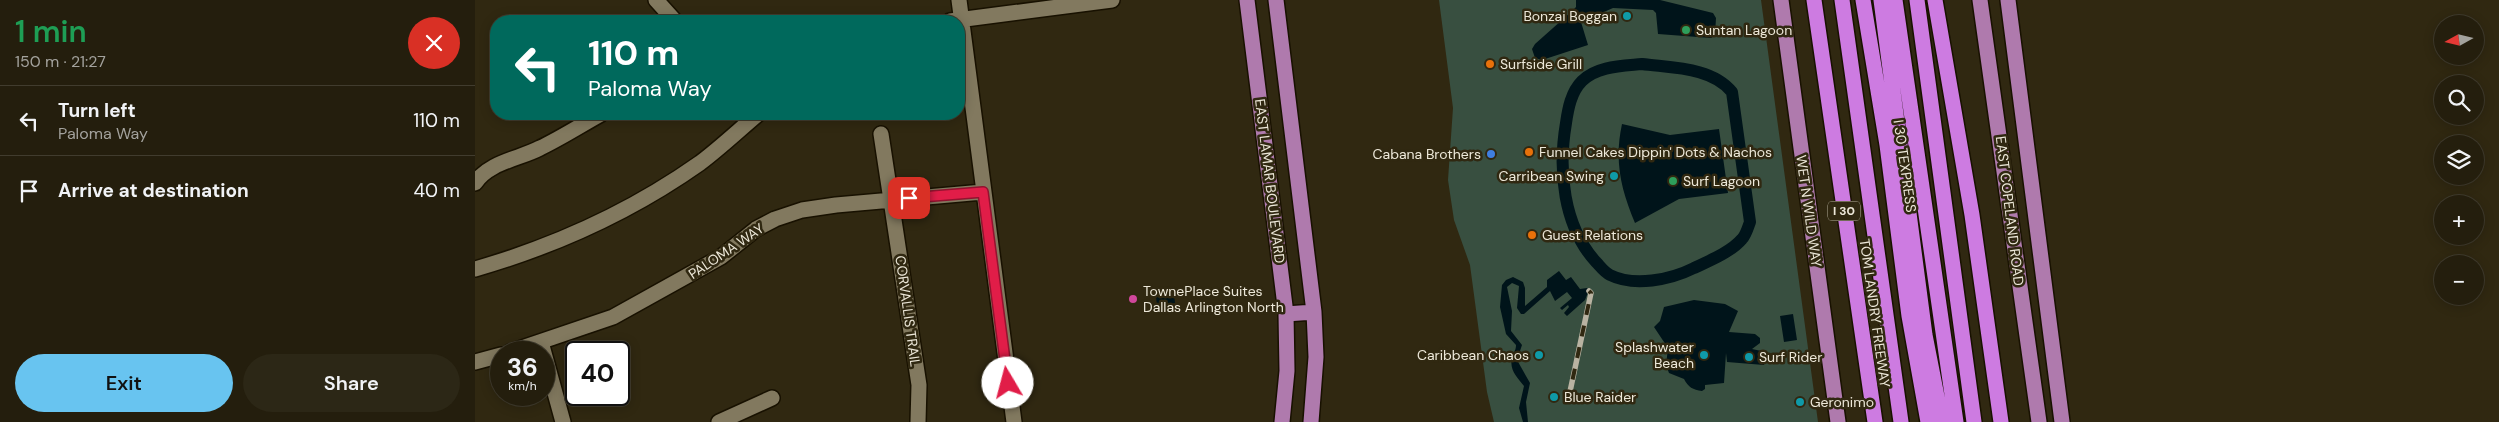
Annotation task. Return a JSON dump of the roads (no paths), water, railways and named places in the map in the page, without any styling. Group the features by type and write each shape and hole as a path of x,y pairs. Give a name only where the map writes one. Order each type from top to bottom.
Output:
{"highway":[{"name":"TOM LANDRY FREEWAY","path":"1814,0 1875,422"},
{"path":"1842,0 1901,422"},
{"name":"I 30 TEXPRESS","path":"1863,0 1919,336"},
{"path":"1881,0 1928,422"},
{"path":"1895,0 1956,422"},
{"path":"1917,0 1974,422"},
{"path":"1935,0 1965,168 2001,422"},
{"path":"1919,336 1942,422"}],"main road":[{"name":"EAST LAMAR BOULEVARD","path":"1247,0 1286,314 1287,371 1282,422"},
{"name":"EAST LAMAR BOULEVARD","path":"1276,0 1315,312 1316,357 1311,422"},
{"name":"WET N WILD WAY","path":"1781,0 1838,422"},
{"name":"EAST COPELAND ROAD","path":"1980,0 2039,422"},
{"name":"EAST COPELAND ROAD","path":"2008,0 2046,285 2062,422"},
{"path":"2020,288 2046,285"},
{"path":"1286,314 1315,312"}],"street":[{"path":"656,0 670,15"},
{"path":"957,15 959,0"},
{"path":"965,19 1112,0"},
{"path":"965,77 983,192 1014,422"},
{"path":"475,183 480,176 492,168 538,149 590,120"},
{"path":"476,265 580,231 623,210 699,164 751,120"},
{"name":"CORVALLIS TRAIL","path":"881,134 919,385 918,422"},
{"name":"PALOMA WAY","path":"544,341 613,317 677,283 721,257 756,229 775,218 802,210 983,192"},
{"path":"475,362 490,358"},
{"path":"555,393 563,422"},
{"path":"719,422 772,398"}],"waterway":[{"path":"1642,64 1703,73 1724,84 1732,92 1750,222 1742,239 1719,256 1674,276 1663,279 1630,281 1620,279 1604,271 1585,248 1576,232 1566,197 1563,159 1568,112 1578,85 1595,72 1618,66 1642,64"}],"railway":[{"path":"1568,401 1591,293 1589,291"}],"place":[{"name":"Bonzai Boggan","path":"1627,16"},
{"name":"Suntan Lagoon","path":"1686,30"},
{"name":"Surfside Grill","path":"1490,64"},
{"name":"Funnel Cakes Dippin' Dots & Nachos","path":"1529,152"},
{"name":"Cabana Brothers","path":"1491,154"},
{"name":"Carribean Swing","path":"1614,176"},
{"name":"Surf Lagoon","path":"1673,181"},
{"name":"Guest Relations","path":"1532,235"},
{"name":"TownePlace Suites Dallas Arlington North","path":"1133,299"},
{"name":"Caribbean Chaos","path":"1539,355"},
{"name":"Splashwater Beach","path":"1704,355"},
{"name":"Surf Rider","path":"1749,357"},
{"name":"Blue Raider","path":"1554,397"},
{"name":"Geronimo","path":"1800,402"}]}
